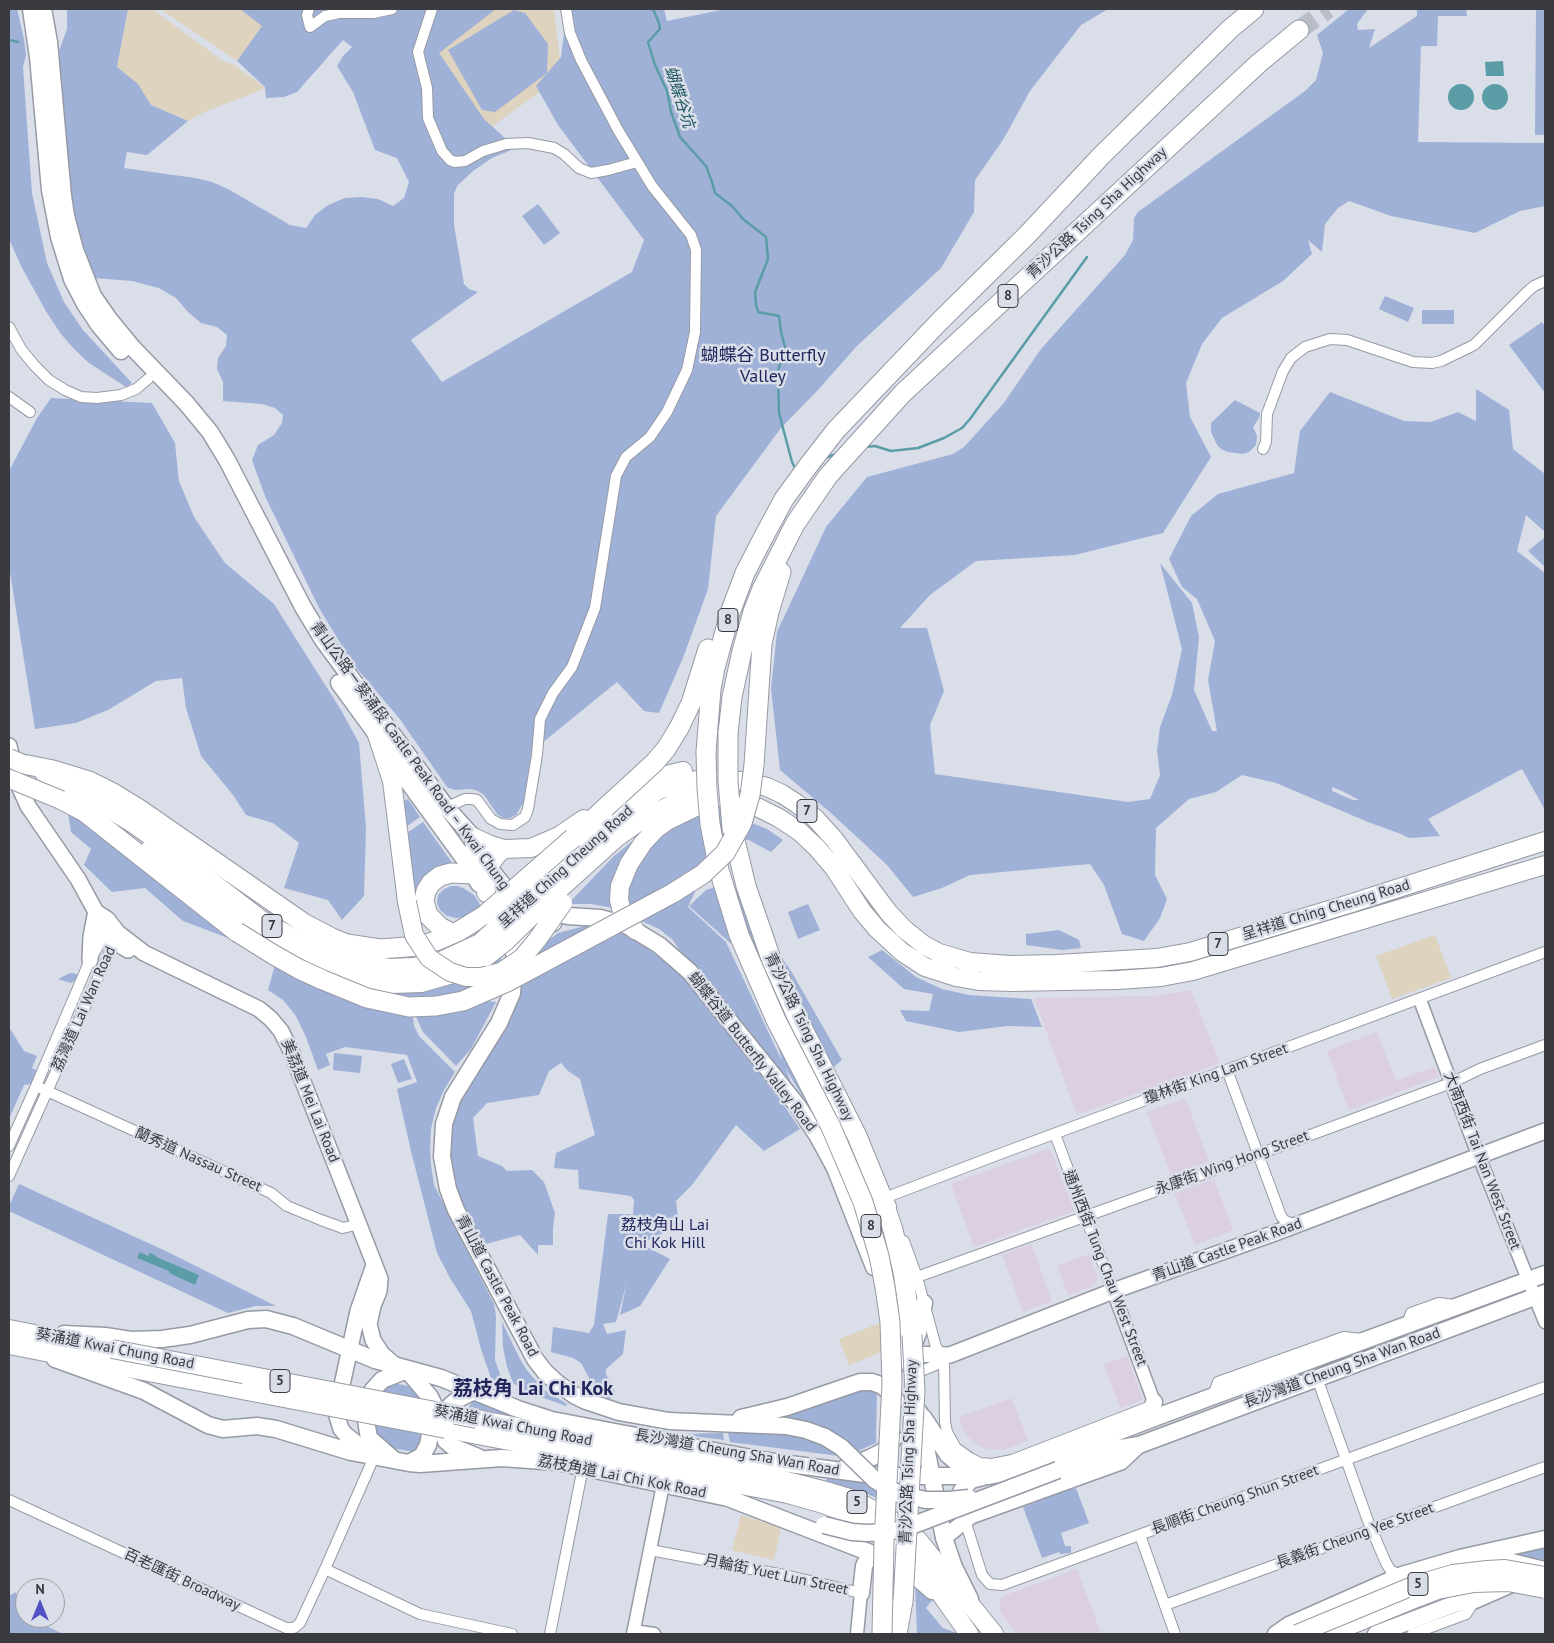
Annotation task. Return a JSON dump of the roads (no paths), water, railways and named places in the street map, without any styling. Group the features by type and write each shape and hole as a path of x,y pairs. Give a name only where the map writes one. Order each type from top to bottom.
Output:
{"highway":[{"name":"青沙公路 Tsing Sha Highway","path":"882,1634 880,1549 892,1376 890,1322 879,1256 863,1202 843,1152 810,1083 776,1020 739,935 719,870 711,830 706,752 708,716 714,675 730,613 745,573 784,500 836,430 939,322 1027,235 1101,156 1254,9"},
{"name":"青沙公路 Tsing Sha Highway","path":"897,1634 903,1601 915,1391 912,1335 903,1272 893,1230 873,1173 850,1121 782,985 759,928 740,863 729,803 727,757 732,696 742,651 762,589 782,547 810,499 843,458 903,393 1259,63 1299,30"},
{"path":"86,813 238,932 299,969 346,990 409,1007 436,1006 463,1001 492,989 673,893 703,874 720,859 732,844 747,810 752,782 759,673 765,629 782,569 810,499"},
{"path":"16,761 67,787 89,781 106,790 139,809 295,918 332,938 363,948 380,949 419,946 436,941 467,927 507,896 573,838 666,749 679,728 690,703 716,625 732,585 754,544 784,500"},
{"path":"377,735 390,772 394,793 407,902 414,935 429,958 450,972 466,977 481,977 501,972 522,958 537,940 553,895"},
{"path":"473,837 488,844 504,848 531,848 559,836 625,789 650,779 690,769 702,771 710,779"},
{"name":"呈祥道 Ching Cheung Road","path":"9,779 67,787 122,817 159,842 260,919 303,943 322,951 373,966 404,968 439,962 483,950"},
{"name":"呈祥道 Ching Cheung Road","path":"553,895 606,827 638,802 667,787 696,780 710,779 758,784 775,790 796,802 825,829 880,903 913,936 939,953 987,964 1057,964 1114,961 1157,958 1190,952 1352,903 1545,841"},
{"name":"呈祥道 Ching Cheung Road","path":"67,787 86,813 151,852 264,937 293,953 341,973 377,982 407,984 420,983 456,973 553,895 628,829 655,811 689,799 718,797 757,808 779,818 800,832 817,848 834,868 862,911 893,945 909,957 934,970 956,977 979,981 1118,980 1193,971 1545,865"},
{"path":"635,930 620,907 619,893 629,864 643,843 656,829 667,821 718,797"},
{"path":"453,934 440,927 428,915 424,901 426,891 431,882 440,876 452,873 480,870 504,848"},
{"path":"480,870 486,893"},
{"name":"葵涌道 Kwai Chung Road","path":"9,1329 31,1341 476,1427 680,1459 790,1481 830,1492 866,1506 893,1521 918,1540 974,1608"},
{"name":"葵涌道 Kwai Chung Road","path":"9,1345 31,1341"},
{"name":"葵涌道 Kwai Chung Road","path":"476,1427 730,1491 780,1492 823,1504 847,1513 889,1537 903,1548 924,1571 944,1599"},
{"path":"680,1459 752,1464 767,1461"},
{"path":"730,1491 752,1497"},
{"path":"874,1634 880,1549"},
{"name":"5","path":"1298,1634 1415,1585 1453,1574 1505,1569 1545,1576"},
{"name":"5","path":"1329,1634 1419,1597 1455,1586 1474,1583 1508,1582 1545,1591"},
{"name":"荔枝角道 Lai Chi Kok Road","path":"944,1599 969,1634"},
{"path":"903,1601 907,1634"},
{"name":"5","path":"974,1608 994,1634"}],"main road":[{"name":"青山公路－葵涌段 Castle Peak Road – Kwai Chung","path":"31,9 38,57 52,204 67,265 79,293 98,325 130,362 163,393 191,425 211,453 301,625 330,670 398,762 409,783 468,864 480,870 527,905 547,912 590,917"},
{"name":"青山公路－葵涌段 Castle Peak Road – Kwai Chung","path":"43,9 49,42 66,216 81,268 94,296 123,337 186,403 210,432 319,634 348,677 446,807 473,837 480,870"},
{"name":"荔灣道 Lai Wan Road","path":"9,746 18,784 28,806 78,879 96,912 107,919 113,938"},
{"name":"青山公路－葵涌段 Castle Peak Road – Kwai Chung","path":"486,893 501,914 508,929 515,964"},
{"path":"88,964 96,912"},
{"path":"515,964 526,937 535,929 550,924 590,917"},
{"name":"蝴蝶谷道 Butterfly Valley Road","path":"590,917 617,921 635,930 659,945 690,972 810,1124 835,1168 906,1354 912,1375 944,1538 954,1567 964,1583 974,1608"},
{"name":"美荔道 Mei Lai Road","path":"113,938 259,1009 281,1031 291,1051 380,1279 379,1291 370,1314 370,1330 376,1346 382,1354 390,1363 403,1369"},
{"name":"青山道 Castle Peak Road","path":"515,964 512,993 504,1013 484,1048 457,1088 444,1124 442,1158 445,1179 452,1199 528,1347 540,1366 557,1383 586,1401 619,1412 669,1421 786,1426 806,1430 825,1437 841,1447 875,1480 899,1494 914,1499 939,1501 971,1498 997,1492"},
{"name":"青山道 Castle Peak Road","path":"945,1356 1113,1291 1296,1225 1545,1131"},
{"path":"342,1385 358,1311 374,1265"},
{"name":"長沙灣道 Cheung Sha Wan Road","path":"31,1341 105,1336 131,1340 152,1340 181,1337 248,1320 266,1319 293,1326 350,1350 403,1369 441,1378 518,1409 552,1420 767,1461 880,1476 932,1476 985,1469 1016,1471 1213,1396 1545,1274"},
{"name":"長沙灣道 Cheung Sha Wan Road","path":"752,1497 824,1524 852,1532 895,1531 932,1519 997,1492 1115,1449 1139,1445 1540,1295"},
{"path":"906,1354 916,1341 924,1303"},
{"name":"荔枝角道 Lai Chi Kok Road","path":"31,1341 161,1399 215,1427 223,1429 257,1426 276,1429 351,1452 402,1462 420,1464 485,1459 539,1460 582,1467 663,1485 730,1491 880,1549 894,1562 944,1599"},
{"path":"906,1354 945,1356"},
{"path":"372,1391 382,1380 403,1369 430,1396 432,1403"},
{"path":"713,1423 787,1407 860,1382 872,1382 883,1386 893,1395 899,1408 898,1426 893,1441 882,1452 870,1458 834,1470"},
{"path":"450,1406 458,1399 474,1391"},
{"path":"1146,1421 1152,1412 1154,1402"},
{"path":"918,1409 948,1455 962,1467 975,1473 985,1469"},
{"path":"337,1416 338,1422 346,1435 374,1457"},
{"path":"366,1422 373,1444 402,1462 422,1456 428,1445 437,1435 452,1447 485,1459"},
{"name":"長沙灣道 Cheung Sha Wan Road","path":"944,1538 965,1520 979,1513 1121,1462 1139,1445"},
{"path":"965,1520 959,1506 959,1497 966,1484 985,1469"},
{"path":"1276,1634 1289,1625 1402,1575 1469,1556 1545,1539"},
{"path":"861,1593 864,1566 867,1560 880,1549"},
{"path":"1508,1559 1514,1572 1510,1585"},
{"path":"1376,1634 1449,1606 1475,1600 1545,1570"}],"street":[{"path":"309,9 307,15 310,27 325,16 339,13 373,13 392,9"},
{"path":"432,9 418,52 427,88 428,118 442,151 450,160 455,162 465,161 483,151 506,144 528,143 554,148 564,154 579,168 591,173 637,162"},
{"path":"431,814 465,799 471,799 477,800 485,813 500,824 513,825 525,817 537,755 540,718 572,667 594,608 618,472 626,457 650,437 660,423 687,370 695,332 696,250 691,235 658,193 637,162 581,60 570,32 566,9"},
{"path":"1263,449 1266,442 1267,414 1283,371 1291,358 1306,347 1330,339 1347,340 1413,362 1432,363 1441,361 1474,345 1534,286 1545,281"},
{"path":"9,327 21,350 49,380 65,390 82,397 97,398 121,395 136,389 148,379"},
{"path":"9,396 30,412"},
{"name":"荔灣道 Lai Wan Road","path":"9,1146 88,964 100,943 113,938"},
{"name":"荔灣道 Lai Wan Road","path":"9,1176 113,938"},
{"name":"瓊林街 King Lam Street","path":"917,1277 888,1197 1545,952"},
{"name":"大南西街 Tai Nan West Street","path":"1420,1000 1528,1280 1540,1295 1545,1322"},
{"name":"永康街 Wing Hong Street","path":"917,1277 1259,1154 1545,1046"},
{"path":"1228,1070 1281,1216 1285,1221 1296,1225"},
{"name":"蘭秀道 Nassau Street","path":"36,1086 265,1190 282,1202 337,1227 359,1224"},
{"name":"通州西街 Tung Chau West Street","path":"1055,1134 1154,1397 1154,1402"},
{"path":"917,1277 936,1347 945,1356 945,1422 947,1432 956,1448 985,1469"},
{"name":"青山道 Castle Peak Road","path":"912,1375 945,1356"},
{"path":"1317,1378 1388,1568 1402,1575"},
{"name":"長順街 Cheung Shun Street","path":"965,1520 982,1575 990,1584 1002,1585 1545,1387"},
{"name":"長沙灣道 Cheung Sha Wan Road","path":"985,1469 992,1464 1012,1460 1146,1408 1154,1402"},
{"name":"百老匯街 Broadway","path":"9,1500 286,1628 294,1628 300,1624 326,1569 374,1457"},
{"path":"550,1634 582,1467"},
{"name":"長義街 Cheung Yee Street","path":"1165,1606 1545,1467"},
{"path":"654,1634 634,1633 663,1485"},
{"path":"1140,1535 1176,1634"},
{"name":"月輪街 Yuet Lun Street","path":"650,1550 789,1576 861,1593 857,1634"},
{"path":"1469,1556 1508,1559 1545,1570"},
{"path":"326,1569 420,1614 512,1634"},
{"path":"1510,1585 1545,1591"},
{"path":"1412,1634 1466,1614 1475,1600"}],"waterway":[{"name":"蝴蝶谷坑","path":"653,9 660,29 648,42 655,65 667,91 671,112 680,137 706,166 715,193 766,237 768,259 755,292 756,305 758,312 779,316 785,347 778,371 779,413 792,462 796,470"},
{"path":"9,40 18,42"},
{"path":"866,447 875,446 891,451 918,448 944,438 962,428 1087,257"},
{"path":"825,458 836,454"}],"tunnel":[{"path":"1299,30 1328,9"}],"district":[{"name":"蝴蝶谷 Butterfly Valley","path":"763,366"},
{"name":"荔枝角山 Lai Chi Kok Hill","path":"665,1234"},
{"name":"荔枝角 Lai Chi Kok","path":"533,1389"}]}
